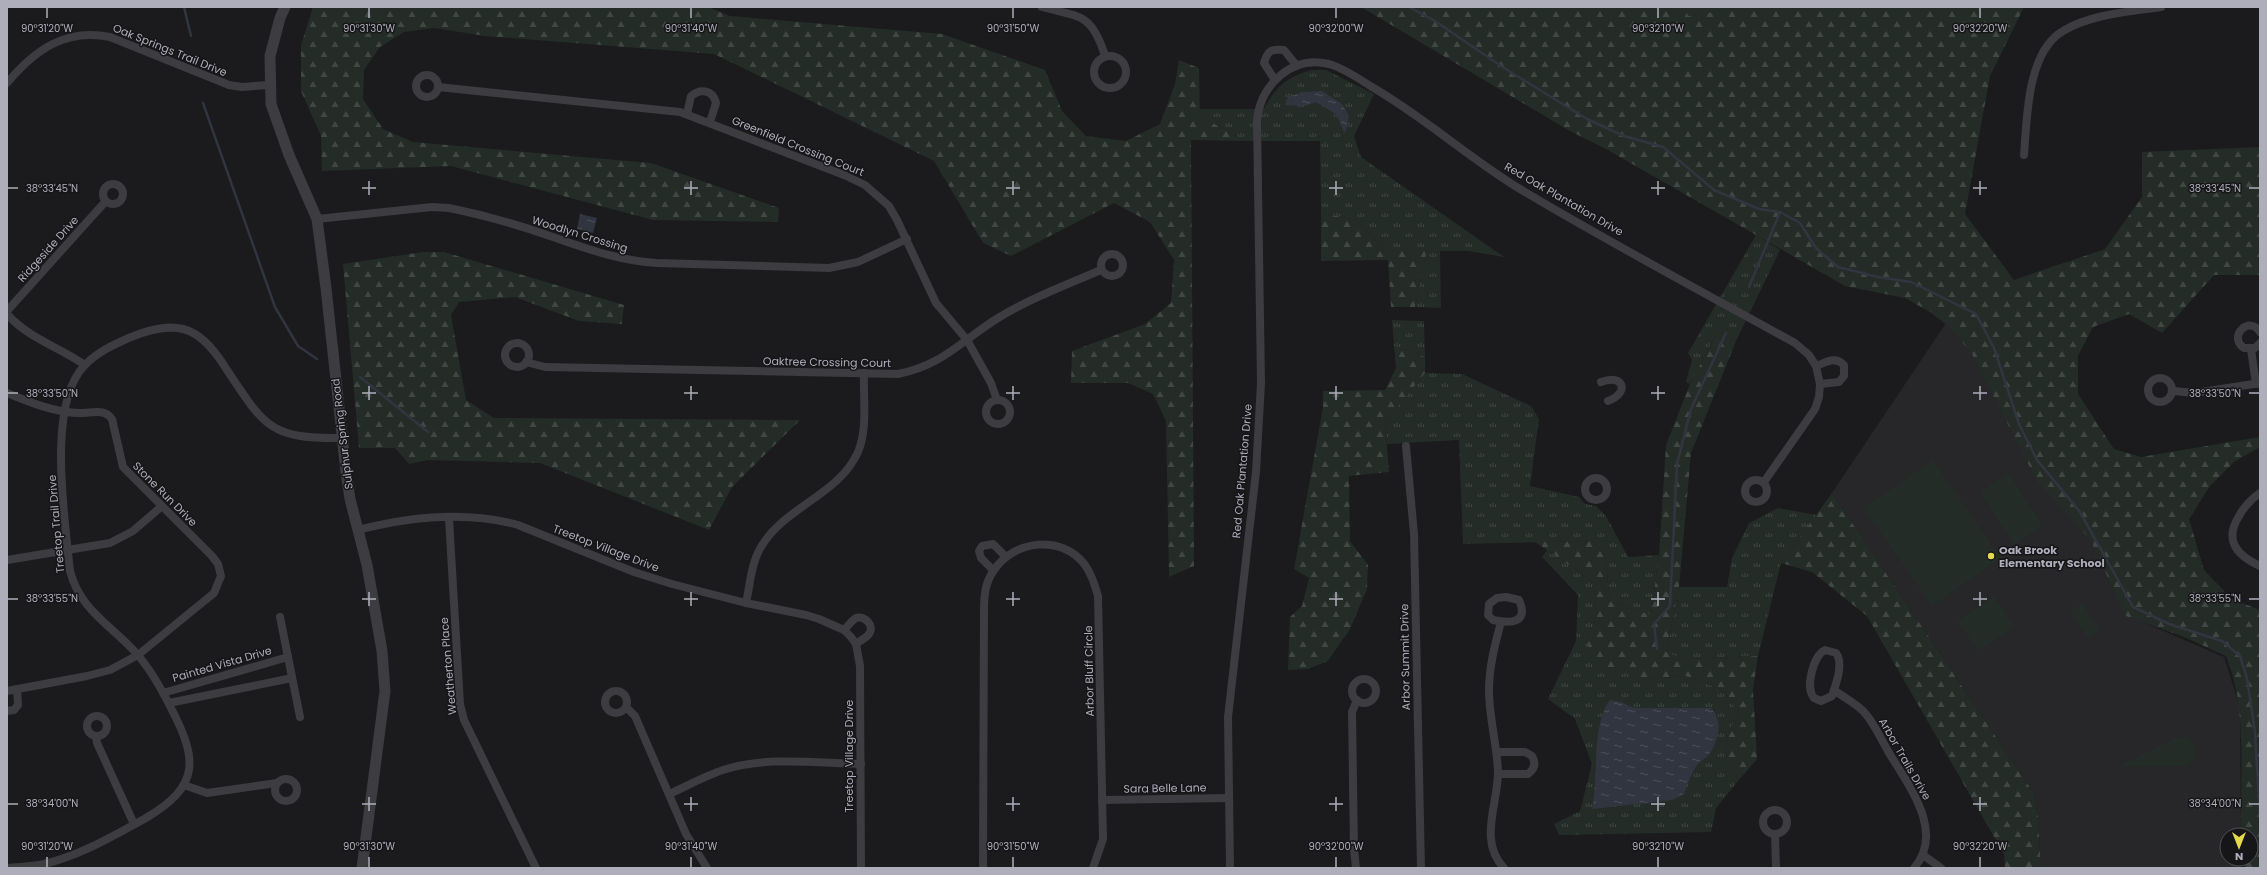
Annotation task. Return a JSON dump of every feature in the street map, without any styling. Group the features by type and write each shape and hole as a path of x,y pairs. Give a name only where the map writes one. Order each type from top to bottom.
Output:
{"street":[{"name":"Sulphur Spring Road","path":"285,7 280,18 270,56 269,86 271,104 276,122 317,219 350,499 367,565 382,651 385,691 362,868"},
{"path":"1042,7 1086,19 1098,36 1105,56"},
{"path":"2024,155 2034,76 2040,57 2050,41 2063,30 2081,23 2161,7"},
{"name":"Oak Springs Trail Drive","path":"7,83 23,64 43,49 71,36 93,34 110,37 229,85 242,87 269,86"},
{"path":"1275,80 1264,63 1268,52 1273,49 1284,50 1297,66"},
{"path":"1105,56 1116,58 1124,65 1126,71 1124,82 1116,88 1101,85 1095,77 1095,67 1105,56"},
{"name":"Red Oak Plantation Drive","path":"1230,868 1228,717 1256,472 1261,383 1257,120 1258,108 1264,95 1275,80 1297,66 1314,63 1329,64 1359,79 1392,99 1519,188 1795,343 1809,355 1816,366 1820,384 1815,409 1764,482"},
{"name":"Greenfield Crossing Court","path":"438,86 653,108 687,114 844,175 865,185 889,206 936,303 967,340 991,383 997,400"},
{"path":"687,114 691,96 699,91 708,92 712,95 716,103 710,122"},
{"name":"Ridgeside Drive","path":"7,311 105,202"},
{"name":"Woodlyn Crossing","path":"317,219 432,207 449,208 470,212 551,236 602,254 636,262 657,263 829,268 858,262 906,239"},
{"name":"Oaktree Crossing Court","path":"526,362 545,367 898,374 919,370 933,364 999,318 1046,294 1101,270"},
{"path":"7,314 35,338 70,355 85,365"},
{"path":"2251,349 2241,346 2237,339 2239,332 2248,326 2256,327 2260,332"},
{"name":"Treetop Trail Drive","path":"8,868 43,864 57,860 134,824 168,805 184,785 187,778 190,755 182,730 169,703 138,655 78,595 70,570 61,479 65,411 73,381 85,365 114,344 144,332 167,327 190,331 196,334 219,358 254,411 266,424 293,436 342,438"},
{"path":"2251,349 2260,342"},
{"path":"2173,390 2195,393 2258,383 2251,349"},
{"path":"1816,366 1833,359 1840,361 1844,365 1844,376 1838,382 1820,384"},
{"path":"746,603 755,562 760,548 767,538 778,526 839,479 858,452 863,438 864,373"},
{"path":"1601,382 1610,378 1615,379 1620,384 1621,391 1619,396 1608,401"},
{"path":"7,393 27,401 65,411"},
{"name":"Stone Run Drive","path":"65,411 80,413 96,411 109,416 112,419 123,467 212,556 218,564 221,576 214,593 138,655"},
{"name":"Arbor Summit Drive","path":"1406,446 1414,534 1421,868"},
{"path":"2260,493 2244,507 2231,530 2231,539 2235,547 2260,566"},
{"path":"7,560 110,543 122,538 162,506"},
{"name":"Treetop Village Drive","path":"358,530 416,518 500,520 518,525 634,572 746,603 806,615 844,630 856,644 860,666 860,868"},
{"name":"Weatherton Place","path":"449,518 460,704 464,720 536,868"},
{"path":"994,570 981,558 979,551 982,546 993,544 1006,557"},
{"name":"Arbor Bluff Circle","path":"983,868 984,600 988,580 994,570 1006,557 1030,546 1055,545 1070,552 1085,564 1094,580 1099,613 1104,839 1095,867"},
{"name":"Painted Vista Drive","path":"280,617 300,717"},
{"path":"844,630 856,618 863,618 869,622 871,627 869,634 856,644"},
{"path":"1499,866 1491,845 1490,825 1498,774 1497,752 1492,722 1490,672 1501,622"},
{"path":"1825,650 1836,653 1840,660 1834,690 1829,699 1821,702 1814,698 1810,691 1818,654 1825,650"},
{"path":"7,691 87,676 110,670 138,655"},
{"name":"Painted Vista Drive","path":"162,693 198,681 288,657"},
{"path":"169,703 292,678"},
{"path":"7,711 14,710 18,705 17,689"},
{"name":"Arbor Trails Drive","path":"1834,690 1863,711 1916,799 1924,820 1926,832 1923,856 1914,868"},
{"path":"1356,868 1354,850 1352,712 1357,700"},
{"path":"626,707 635,716 686,834 707,868"},
{"path":"96,736 97,743 134,824"},
{"path":"1497,752 1525,752 1532,756 1535,763 1534,768 1528,774 1498,774"},
{"path":"669,794 723,770 764,762 861,764"},
{"path":"184,785 207,793 277,783"},
{"name":"Sara Belle Lane","path":"1102,800 1230,798"},
{"path":"1775,834 1776,868"},
{"path":"1923,856 1941,868"}],"shaded area":[{"name":"Oak Brook Elementary School","path":"1954,311 2070,478 2138,620 2224,657 2240,708 2241,827 2219,827 2219,867 2240,868 2041,868 2038,816 2033,792 1832,493"}],"green space":[{"path":"313,7 708,7 730,16 942,34 1045,70 1062,111 1086,136 1126,141 1160,124 1175,84 1179,60 1199,68 1200,116 1245,141 1191,140 1194,566 1169,577 1166,421 1153,394 1128,383 1071,383 1072,351 1145,324 1171,303 1174,260 1150,222 1114,203 1011,256 983,243 934,161 714,54 485,36 435,28 404,32 380,47 364,70 363,99 383,129 413,142 651,163 779,208 778,222 653,220 451,166 322,171 321,136 301,91 301,45"},
{"path":"1361,7 2024,7 1990,76 1965,214 2014,280 2105,249 2142,197 2142,152 2260,147 2260,275 2214,275 2162,333 2129,314 2093,327 2078,356 2078,394 2114,449 2141,457 2260,437 2260,447 2234,462 2210,486 2189,519 2204,570 2232,599 2260,610 2260,868 2245,867 2259,867 2259,827 2241,827 2242,767 2240,721 2233,677 2226,656 2184,637 2126,616 2090,539 2038,483 1972,354 1951,328 1930,312 1905,298 1845,286 1606,149 1570,131"},
{"path":"1686,7 1745,7 1688,16"},
{"path":"1312,70 1326,70 1374,94 1354,136 1361,157 1504,257 1468,251 1440,251 1441,308 1415,307 1427,249 1383,249 1357,220 1321,213 1320,141 1245,141 1200,116 1200,109 1264,109 1273,94 1289,79 1303,72"},
{"path":"1321,213 1357,220 1383,249 1427,249 1415,307 1391,307 1388,260 1321,261"},
{"path":"1756,235 1780,250 1736,341 1718,331 1690,384 1686,382 1692,360 1688,353"},
{"path":"423,252 444,252 624,305 622,324 579,321 515,297 459,302 451,315 466,400 494,418 800,420 732,487 709,530 540,463 428,460 409,464 395,448 359,448 343,264"},
{"path":"1392,320 1424,321 1425,357 1394,346"},
{"path":"1718,331 1736,341 1691,453 1679,587 1666,652 1683,659 1758,656 1753,690 1757,759 1739,780 1726,759 1728,733 1740,713 1721,689 1686,676 1643,679 1597,663 1586,642 1597,615 1593,581 1535,542 1592,541 1605,555 1610,601 1651,615 1659,555 1666,445 1690,384"},
{"path":"1394,346 1425,357 1425,373 1385,422 1389,472 1349,476 1350,541 1368,565 1367,589 1350,629 1328,661 1308,669 1288,670 1290,617 1302,606 1309,578 1294,569 1323,407 1323,391 1385,390 1396,368"},
{"path":"1425,373 1462,374 1531,406 1539,419 1530,486 1579,497 1585,504 1596,506 1606,516 1628,557 1659,555 1651,615 1610,601 1605,555 1592,541 1463,544 1459,440 1387,444 1385,422"},
{"path":"1933,460 2001,558 1932,606 1863,508"},
{"path":"2009,473 2043,526 2014,545 1980,492"},
{"path":"1832,493 2033,792 2038,816 2041,868 2005,868 2004,854 1867,616 1812,572 1781,563"},
{"path":"1778,508 1817,515 1781,563 1758,656 1683,659 1666,653 1679,587 1727,587 1732,558 1749,523"},
{"path":"1547,550 1593,581 1597,615 1586,642 1643,679 1686,676 1721,689 1740,713 1728,733 1726,759 1739,780 1716,808 1711,832 1559,835 1554,824 1580,811 1592,764 1575,719 1548,699 1576,641 1578,595 1542,557"},
{"path":"1994,596 2015,627 1978,651 1957,621"},
{"path":"2082,603 2100,630 2088,638 2069,612"},
{"path":"2187,737 2194,745 2196,753 2193,760 2185,766 2117,767 2175,738"}],"water":[{"path":"1322,91 1342,104 1349,116 1345,134 1336,114 1316,102 1306,106 1285,105 1288,97 1303,92"},
{"path":"580,214 597,218 593,233 577,229"},
{"path":"1610,700 1621,702 1634,708 1711,708 1715,713 1718,726 1717,739 1711,752 1695,768 1684,794 1672,800 1592,809 1596,752 1600,723"}],"waterway":[{"path":"184,7 191,36"},
{"path":"1409,7 1435,21 1504,68 1587,119 1624,136 1663,147 1714,190 1759,209 1780,212 1800,223 1816,248 1838,267 1878,277 1911,282 1976,314 1994,348 2019,424 2037,460 2080,512 2133,607 2169,624 2222,641 2240,656 2247,678 2255,732 2260,819"},
{"path":"203,103 275,307 298,346 317,359"},
{"path":"1749,287 1780,212"},
{"path":"1657,649 1654,624 1670,606 1677,464 1691,409 1726,333"},
{"path":"360,377 428,432"}],"place":[{"name":"Oak Brook Elementary School","path":"1991,556"}]}
